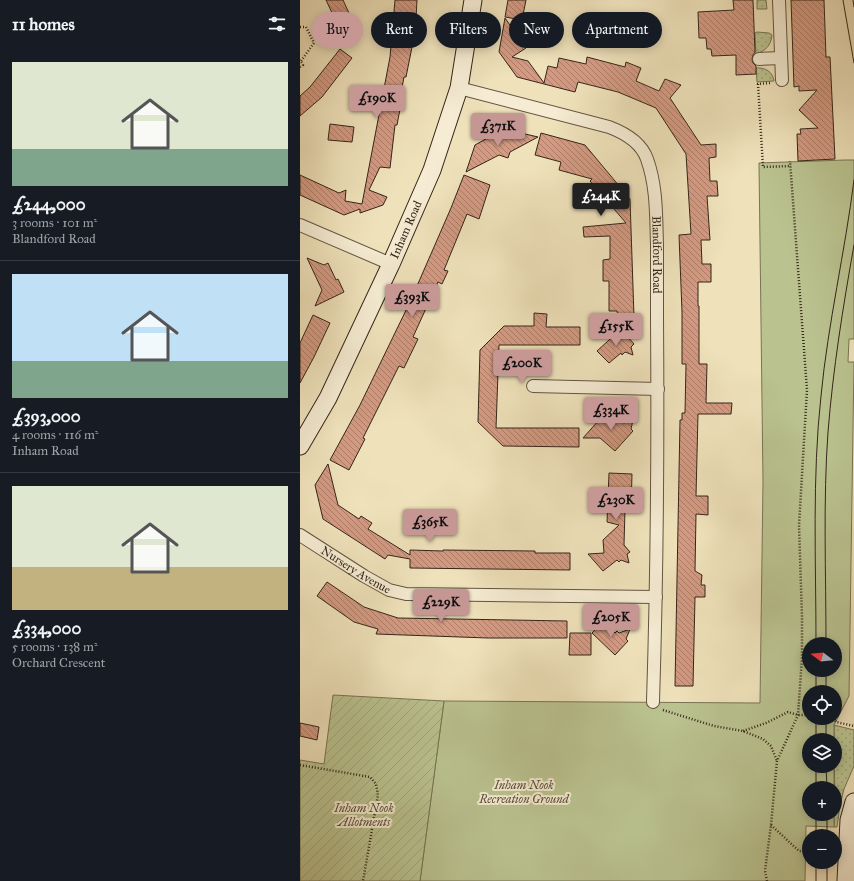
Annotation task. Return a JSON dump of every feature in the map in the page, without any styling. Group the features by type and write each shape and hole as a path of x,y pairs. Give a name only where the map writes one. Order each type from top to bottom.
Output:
{"street":[{"name":"Inham Road","path":"300,446 328,398 391,264 432,170 459,88 473,0"},
{"path":"779,0 782,80"},
{"path":"758,59 781,58"},
{"name":"Blandford Road","path":"459,88 620,131 633,140 646,157 653,179 656,209 658,389 656,597 653,702"},
{"path":"300,225 391,264"},
{"path":"533,386 658,389"},
{"name":"Nursery Avenue","path":"300,535 364,576 389,590 406,594 656,597"},
{"path":"846,881 849,820 854,802"}],"path":[{"path":"300,27 306,27 314,43 300,60 303,65 300,67"},
{"path":"758,84 763,167 790,166"},
{"path":"767,881 765,871 777,761 798,715 802,658 799,525 807,390 790,161"},
{"path":"653,702 663,710 689,719 714,726 743,731 762,739 771,746 777,761"},
{"path":"743,731 766,723 788,712 802,715"},
{"path":"842,723 854,726"},
{"path":"300,765 370,777 376,784 378,796 363,881"},
{"path":"771,825 799,851 802,851"}],"green space":[{"path":"757,0 766,0 767,9 757,9"},
{"path":"755,33 769,33 772,35 767,48 756,54"},
{"path":"756,68 762,68 768,71 772,75 774,81 757,82"},
{"name":"Inham Nook Recreation Ground","path":"854,160 854,339 849,339 848,362 854,362 849,696 842,710 842,685 802,685 802,725 834,725 834,733 802,733 802,773 834,773 834,781 802,781 802,821 834,821 834,827 806,826 806,829 802,829 802,869 805,869 805,881 420,881 444,701 760,703 763,482 759,163"},
{"name":"Inham Nook Allotments","path":"333,695 444,701 420,881 300,881 300,760 324,764"},
{"path":"834,725 854,730 854,766 842,797 842,781 835,781 835,773 842,773 842,733 834,733"},
{"path":"834,821 838,821 837,827 834,827"}],"building":[{"path":"326,0 343,0 349,12 332,12"},
{"path":"395,0 417,0 416,12 394,12"},
{"path":"508,0 526,0 524,12 509,12 509,18 505,17"},
{"path":"733,0 753,0 755,52 752,59 756,66 756,74 736,75 736,55 712,56 711,49 707,49 706,38 699,38 698,12 734,10"},
{"path":"791,0 824,0 826,57 830,57 835,159 798,161 797,134 801,134 800,129 818,128 799,110 817,90 799,91 799,86 794,87"},
{"path":"505,18 509,24 509,48 526,48 512,57 528,61 544,83 548,66 557,68 559,58 586,64 587,57 625,67 626,62 641,68 636,81 659,91 665,79 681,85 670,98 701,145 716,144 716,157 709,158 710,181 717,181 718,196 707,196 710,240 701,240 702,264 711,264 711,282 698,282 699,364 707,364 706,403 732,403 731,414 698,414 696,496 708,496 708,515 696,514 695,571 702,575 701,585 705,585 705,597 695,597 693,686 675,686 680,420 682,420 682,413 685,413 686,364 682,364 682,312 679,235 691,234 686,154 656,108 618,92 578,82 575,92 517,77 499,52 501,48"},
{"path":"391,48 412,48 406,77 404,77 398,109 400,109 397,125 395,125 390,168 380,167 369,190 387,197 383,205 360,213 360,209 344,215 300,195 300,175 339,193 346,190 345,201 362,204"},
{"path":"340,49 352,58 322,97 300,116 300,96 310,87"},
{"path":"330,124 354,127 352,142 328,140"},
{"path":"504,129 538,137 510,152 508,158 499,155 466,172 475,145"},
{"path":"541,133 585,145 630,199 634,317 618,317 617,311 609,311 609,281 603,281 603,260 610,259 610,236 584,237 583,227 626,223 590,181 592,179 559,170 561,162 535,155"},
{"path":"464,175 490,185 479,219 467,214 444,270 448,271 442,284 438,282 413,337 418,339 404,368 399,366 363,438 365,439 349,470 330,460 360,405 410,302"},
{"path":"307,258 324,265 328,263 336,280 338,279 344,292 315,306 322,290"},
{"path":"534,313 547,314 546,327 580,327 580,345 499,345 496,428 579,428 579,447 503,446 478,422 480,350 504,326 534,326"},
{"path":"313,315 330,323 300,383 300,343"},
{"path":"621,329 634,344 631,347 633,355 625,352 622,355 621,353 609,363 597,351"},
{"path":"607,411 620,422 621,421 624,423 633,420 631,429 633,431 615,451 600,438 583,438"},
{"path":"328,464 338,505 359,519 361,516 372,523 368,529 410,555 410,550 535,551 535,553 570,553 570,570 410,568 410,559 388,555 385,559 323,519 315,485"},
{"path":"609,473 632,474 631,510 625,509 624,545 630,552 627,554 629,563 621,560 619,562 617,560 603,571 588,554 604,553 603,540 619,525 607,522"},
{"path":"327,582 364,607 398,618 567,621 567,638 488,638 376,634 378,629 354,622 317,596"},
{"path":"603,621 615,633 617,631 619,633 630,629 626,639 628,641 615,655 592,633"},
{"path":"570,633 591,633 591,655 569,655"},
{"path":"300,723 319,727 317,740 300,736"}],"tram line":[{"path":"843,0 854,63"},
{"path":"853,0 854,7"},
{"path":"816,637 815,489 818,427 824,369 854,180"},
{"path":"826,637 826,458 839,338 854,245"},
{"path":"816,677 816,685"},
{"path":"826,677 826,685"},
{"path":"816,725 816,733"},
{"path":"826,725 826,733"},
{"path":"816,773 816,781"},
{"path":"826,773 827,781"},
{"path":"816,821 816,829"},
{"path":"827,821 827,829"},
{"path":"816,869 816,881"},
{"path":"827,869 827,881"}]}
